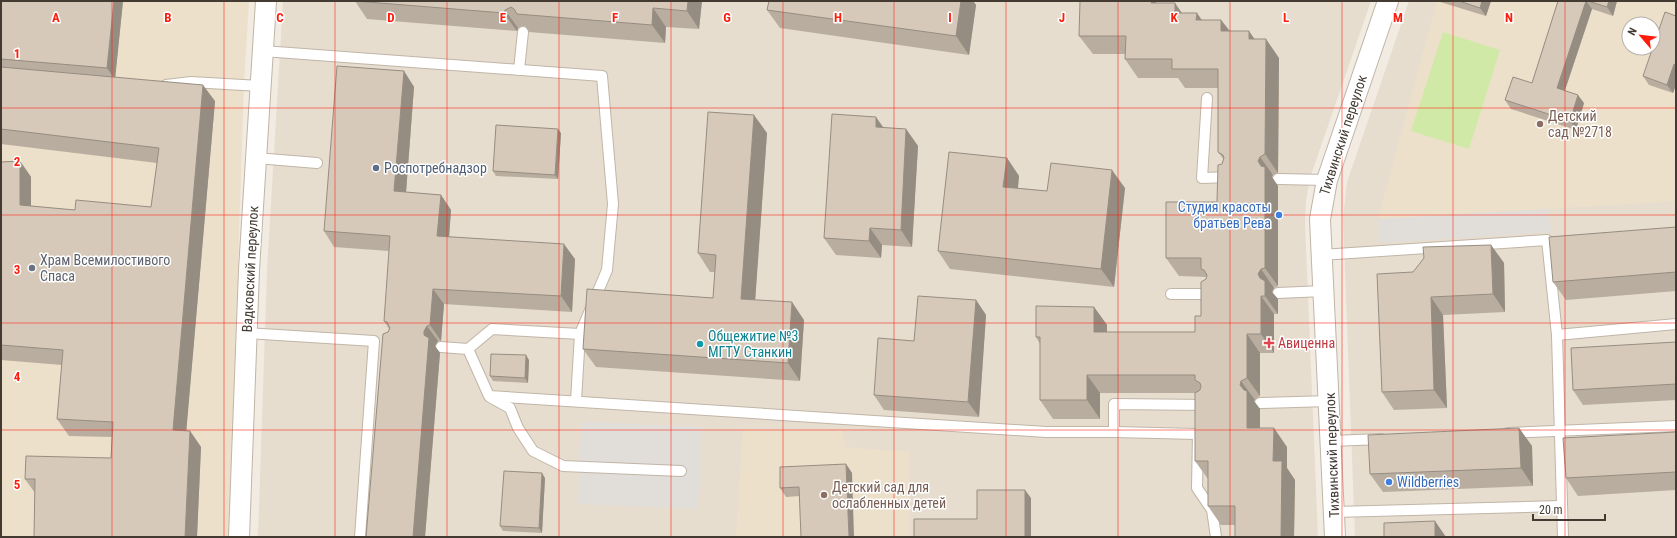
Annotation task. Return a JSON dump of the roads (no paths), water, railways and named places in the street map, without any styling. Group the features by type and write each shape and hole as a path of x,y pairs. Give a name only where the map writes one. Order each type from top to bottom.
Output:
{"street":[{"name":"Вадковский переулок","path":"239,537 246,333 266,1"},
{"name":"Тихвинский переулок","path":"1335,537 1330,401 1320,219 1327,180 1388,1"}],"lane":[{"path":"519,70 523,32"},
{"path":"262,51 602,76 613,204 607,270 580,334 576,401"},
{"path":"152,86 191,82 260,86"},
{"path":"1207,98 1202,178 1231,177"},
{"path":"256,158 317,163"},
{"path":"1278,179 1327,180"},
{"path":"1322,255 1551,240 1557,335 1562,537"},
{"path":"1278,293 1324,291"},
{"path":"1171,294 1214,294"},
{"path":"1557,335 1676,324"},
{"path":"441,347 468,349 492,329 580,334"},
{"path":"246,333 387,342"},
{"path":"360,537 374,341"},
{"path":"468,349 488,396 510,408 518,428 533,450 563,466 682,471"},
{"path":"488,396 1046,432 1198,434 1198,488 1212,510 1216,537"},
{"path":"1260,403 1330,401"},
{"path":"1114,432 1114,404 1208,405"},
{"path":"1497,434 1676,426"},
{"path":"1331,441 1395,438"},
{"path":"1334,512 1562,506"}],"place":[{"name":"Детский сад №2718","path":"1540,124"},
{"name":"Роспотребнадзор","path":"376,168"},
{"name":"Студия красоты братьев Рева","path":"1279,215"},
{"name":"Храм Всемилостивого Спаса","path":"32,268"},
{"name":"Авиценна","path":"1269,343"},
{"name":"Общежитие №3 МГТУ Станкин","path":"700,344"},
{"name":"Wildberries","path":"1389,482"},
{"name":"Детский сад для ослабленных детей","path":"824,495"}]}
